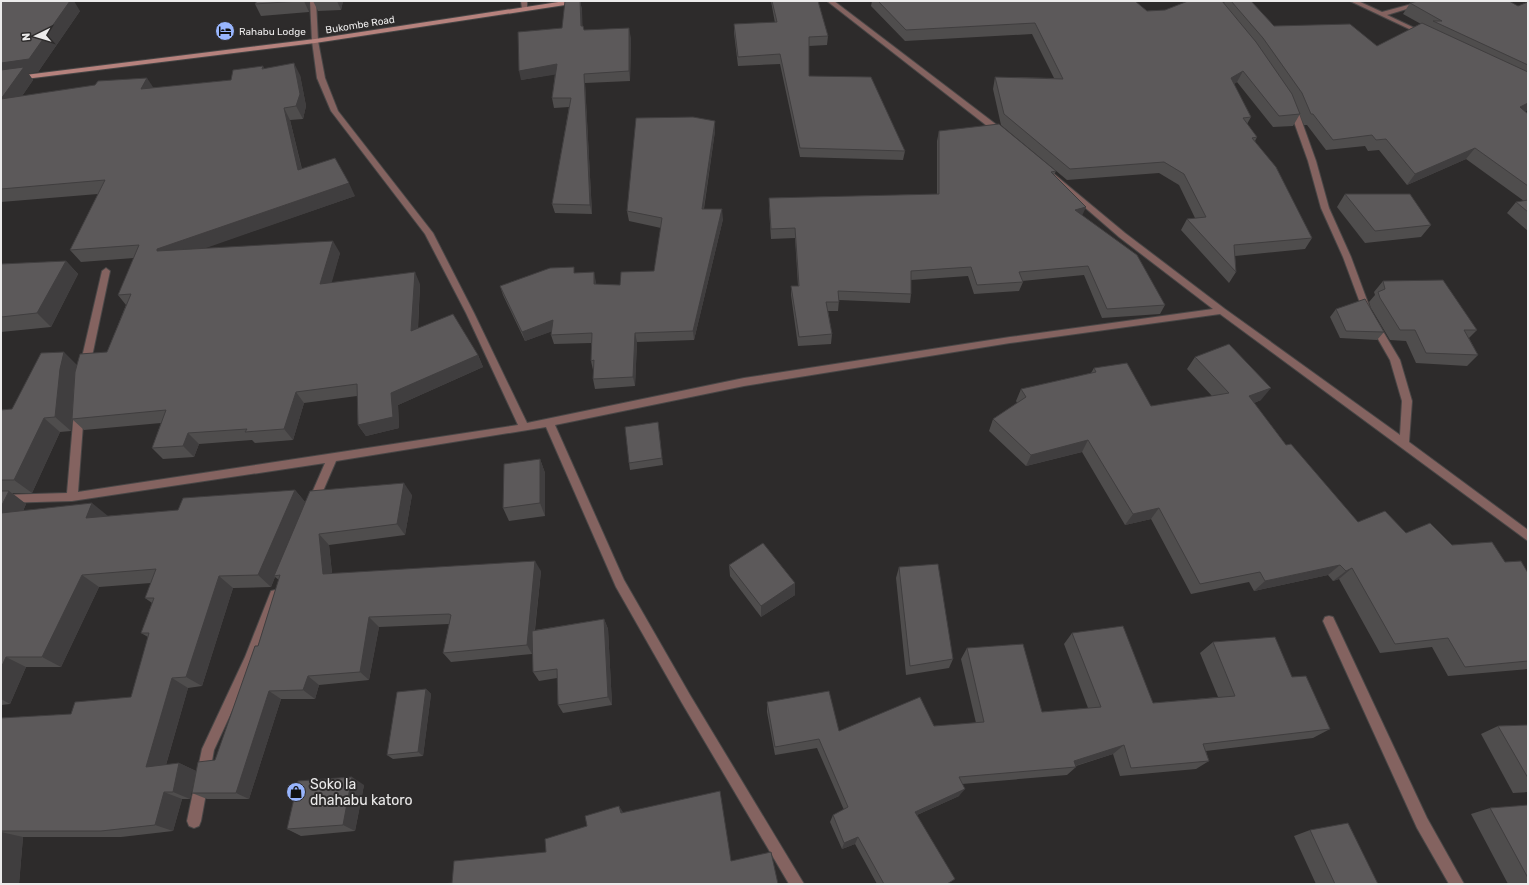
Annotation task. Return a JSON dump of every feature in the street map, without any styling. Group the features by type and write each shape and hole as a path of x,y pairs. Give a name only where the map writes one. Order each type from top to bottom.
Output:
{"main road":[{"name":"Bukombe Road","path":"1,80 315,41 578,1"}],"street":[{"path":"312,1 315,41 321,78 335,111 429,233 470,313 524,428"},
{"path":"524,1 525,9"},
{"path":"830,1 881,42 924,72 1008,138"},
{"path":"1353,1 1429,36"},
{"path":"1382,14 1430,1"},
{"path":"1287,100 1292,105 1312,161 1325,208 1347,257 1366,309 1394,360 1407,401 1404,443"},
{"path":"1044,168 1122,235 1222,311 1404,443 1528,536"},
{"path":"83,376 106,271"},
{"path":"1,499 72,497 524,428 744,382 1010,340 1222,311"},
{"path":"72,497 80,398"},
{"path":"549,423 620,583 686,699 797,884"},
{"path":"308,514 333,457"},
{"path":"194,821 208,749 250,659 278,586"},
{"path":"1329,621 1422,823 1457,884"}],"building":[{"path":"1,1 70,1 29,59 1,63"},
{"path":"257,1 300,1 255,4"},
{"path":"565,1 580,1 581,26 583,26 584,30 629,28 629,71 584,74 590,205 552,204 571,98 552,98 557,64 519,71 518,32 562,28"},
{"path":"772,1 818,1 828,36 809,37 809,76 871,77 905,151 800,148 780,54 738,57 734,24 777,22"},
{"path":"878,1 1135,1 1147,11 1165,10 1188,1 1222,1 1256,42 1292,94 1300,114 1279,116 1243,71 1231,78 1251,117 1243,118 1257,137 1252,138 1276,167 1312,238 1234,245 1236,272 1187,219 1206,217 1184,174 1164,162 1070,169 1004,114 995,77 1063,79 1035,23 906,30"},
{"path":"1231,1 1251,1 1274,26 1350,24 1377,46 1422,23 1528,72 1528,103 1520,107 1528,114 1528,186 1475,148 1415,174 1386,139 1376,140 1372,135 1333,140 1313,114 1311,114 1302,93 1263,38"},
{"path":"1418,1 1509,1 1518,6 1528,2 1528,65 1433,21 1442,21 1410,3"},
{"path":"294,63 300,94 296,106 284,108 298,170 335,158 349,183 157,249 157,251 333,241 320,284 415,272 411,331 453,314 478,355 391,393 393,417 358,425 357,384 296,392 284,429 245,432 247,429 188,433 183,446 152,448 166,410 72,419 75,372 80,354 107,352 131,294 118,295 139,245 70,250 105,180 1,189 1,99 95,85 98,81 147,78 141,89 231,80 233,70 263,66 262,69"},
{"path":"24,67 1,99 1,70"},
{"path":"693,117 715,121 702,209 722,209 693,331 635,333 633,377 593,379 594,360 591,361 592,333 551,335 553,320 522,332 500,286 550,268 574,267 574,273 594,272 594,284 620,285 621,272 654,271 662,218 627,211 636,118"},
{"path":"999,124 1056,171 1051,172 1086,207 1075,210 1137,255 1165,305 1107,309 1088,266 1019,272 1023,282 977,285 971,267 911,271 911,294 838,291 839,302 826,302 832,334 799,337 791,286 799,286 795,228 771,229 769,198 939,194 939,131"},
{"path":"1345,194 1410,194 1431,225 1375,231"},
{"path":"1528,200 1528,212 1516,202"},
{"path":"66,261 37,313 1,317 1,264"},
{"path":"1443,280 1477,330 1464,330 1478,355 1426,353 1415,330 1400,330 1380,298 1378,292 1385,289 1383,281"},
{"path":"1365,299 1384,332 1346,331 1336,309"},
{"path":"1229,344 1271,388 1249,396 1286,445 1291,444 1358,522 1385,511 1406,533 1430,523 1452,545 1492,542 1505,562 1521,561 1528,573 1528,661 1465,667 1448,638 1395,644 1352,568 1346,571 1340,565 1265,581 1260,572 1200,584 1159,508 1133,514 1088,440 1031,455 993,419 1026,397 1021,389 1096,372 1094,368 1127,363 1151,406 1229,393 1195,357"},
{"path":"64,352 60,369 55,417 44,418 14,480 1,480 1,410 12,409 41,353"},
{"path":"658,422 662,458 629,463 625,427"},
{"path":"540,459 540,503 503,508 504,464"},
{"path":"404,483 397,524 319,534 323,574 535,561 527,645 443,653 451,615 449,614 369,617 360,672 308,676 303,690 269,691 236,793 192,793 198,762 215,760 255,646 258,646 280,575 274,576 310,491"},
{"path":"295,490 258,575 219,576 186,677 172,678 146,767 179,763 173,792 164,792 155,825 101,831 1,831 1,718 71,714 75,702 131,697 149,633 141,633 154,598 145,598 156,569 82,575 42,657 6,657 1,668 1,513 92,503 86,518 178,510 183,498"},
{"path":"1,491 9,491 1,507"},
{"path":"763,543 795,583 761,606 729,565"},
{"path":"938,564 953,659 910,666 899,567"},
{"path":"604,619 608,697 558,705 557,669 533,672 532,631"},
{"path":"1123,626 1153,703 1235,696 1213,642 1275,637 1292,677 1306,676 1330,729 1203,744 1209,761 1131,768 1124,745 1074,761 1076,767 959,777 965,789 915,812 955,879 947,884 884,884 858,837 844,843 833,815 848,807 819,739 775,747 767,702 829,691 839,731 920,697 934,726 984,722 967,648 1023,644 1042,712 1101,707 1072,633"},
{"path":"426,689 418,752 387,755 397,692"},
{"path":"1528,725 1528,778 1498,726"},
{"path":"352,777 343,825 287,829 298,781"},
{"path":"720,791 731,861 771,852 778,884 442,884 452,883 454,861 546,852 545,839 587,826 585,816 619,806 621,813"},
{"path":"1528,805 1528,878 1490,808"},
{"path":"1348,823 1378,884 1335,884 1310,830"}],"place":[{"name":"Rahabu Lodge","path":"225,31"},
{"name":"Soko la dhahabu katoro","path":"296,792"}]}
